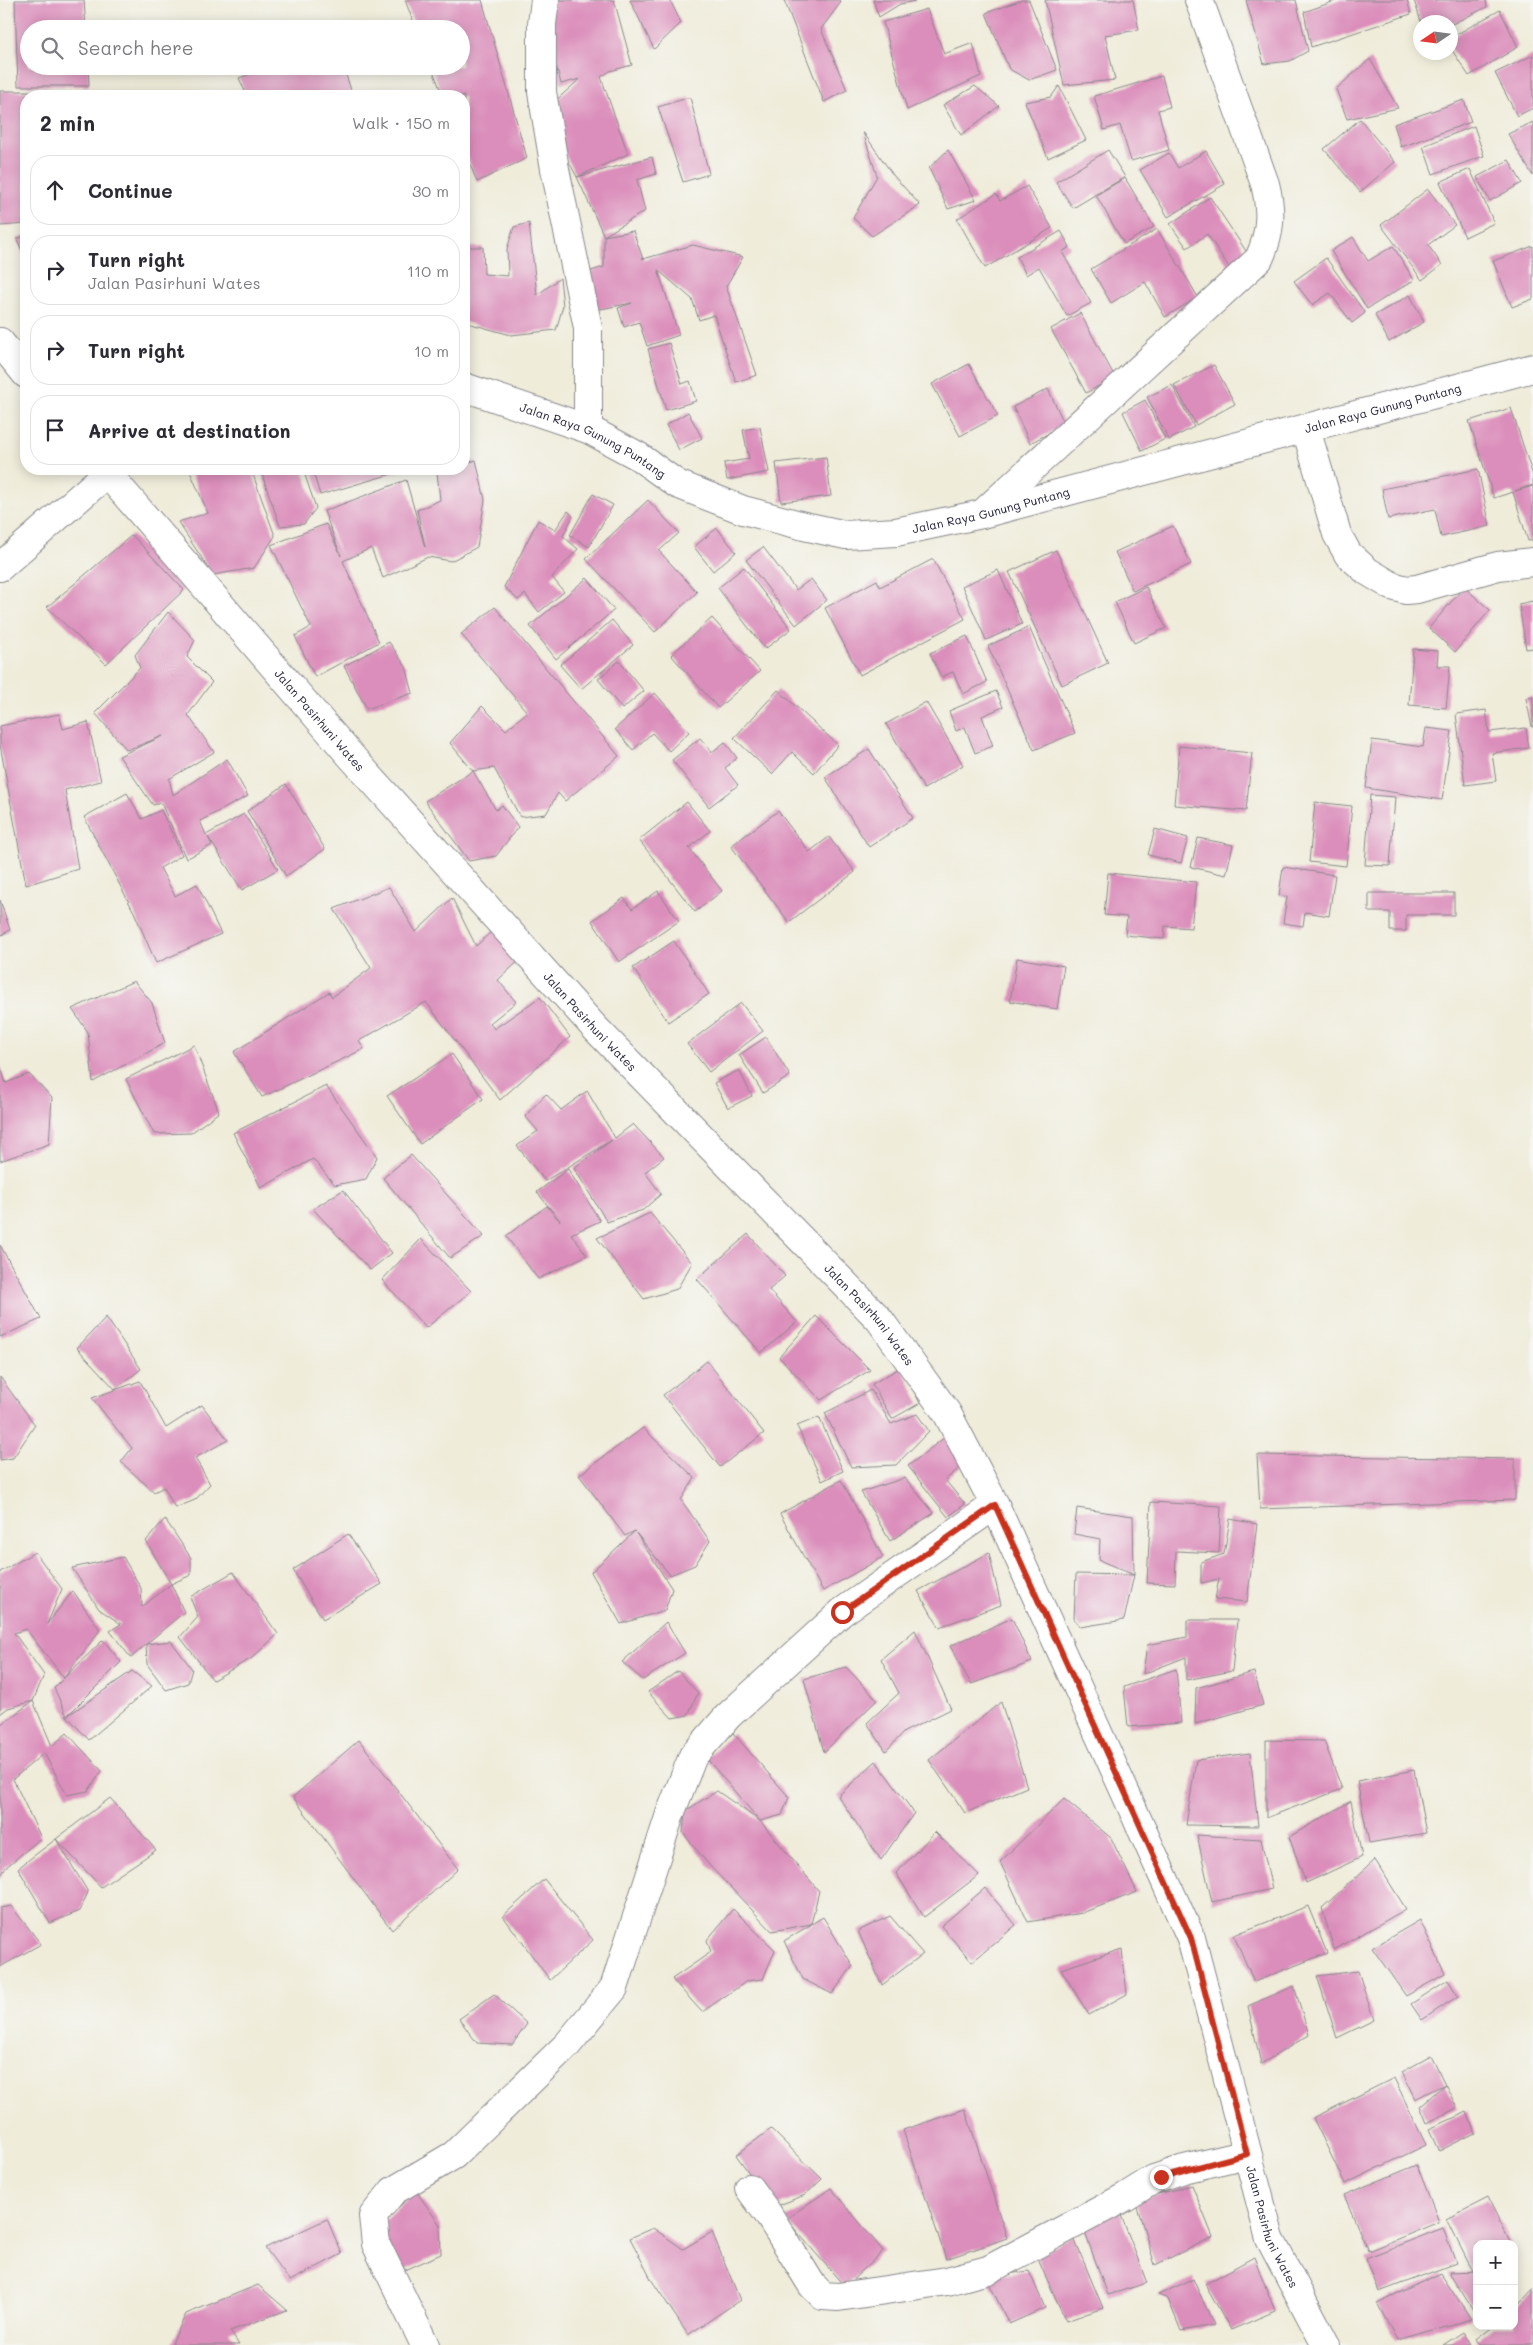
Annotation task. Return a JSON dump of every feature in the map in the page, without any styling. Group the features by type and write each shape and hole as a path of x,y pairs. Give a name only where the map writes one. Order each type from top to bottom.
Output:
{"street":[{"path":"545,0 542,24 542,92 555,169 588,328 588,429"},
{"path":"982,514 1259,259 1266,244 1270,225 1270,203 1199,0"},
{"path":"0,342 20,367"},
{"name":"Jalan Raya Gunung Puntang","path":"470,389 588,429 638,456 677,484 743,510 846,535 896,532 982,514 1533,368"},
{"path":"1306,429 1337,534 1348,554 1367,571 1392,586 1406,590 1417,589 1498,566 1533,562"},
{"path":"0,567 102,475"},
{"name":"Jalan Pasirhuni Wates","path":"112,475 350,755 596,1029 879,1319 947,1413 995,1505 1191,1938 1270,2239 1326,2345"},
{"path":"425,2345 376,2244 374,2216 393,2191 454,2155 567,2045 614,1988 670,1814 693,1756 728,1716 842,1612 995,1505"},
{"path":"749,2188 820,2294 838,2297 946,2281 988,2270 1117,2202 1154,2179 1184,2169 1247,2154"}],"building":[{"path":"15,0 84,0 85,20 20,20 20,75 88,75 89,86 18,86"},
{"path":"405,0 482,0 527,158 477,182 470,164 470,90 441,90 435,75 470,75 470,20 413,20"},
{"path":"554,0 614,0 632,65 610,71 601,77 628,154 577,177 563,151 554,102 580,79 561,84 545,21"},
{"path":"630,0 670,0 681,23 654,49"},
{"path":"784,0 839,0 841,2 821,29 847,90 824,102"},
{"path":"873,0 915,1 900,4 879,17"},
{"path":"1022,0 1029,0 1057,70 1029,80 1009,69 986,13"},
{"path":"1045,0 1133,0 1139,30 1105,35 1115,80 1064,85"},
{"path":"1246,0 1296,0 1308,51 1290,61 1264,64"},
{"path":"1338,0 1407,0 1411,14 1311,47 1304,12"},
{"path":"1414,0 1486,0 1487,7 1458,21 1458,15 1419,15"},
{"path":"927,9 944,54 973,43 981,76 907,110 883,22"},
{"path":"1500,10 1518,47 1469,76 1458,59 1458,34"},
{"path":"1533,55 1533,108 1517,116 1495,73"},
{"path":"1370,59 1398,108 1347,119 1336,89"},
{"path":"247,75 346,75 351,90 244,90 239,78"},
{"path":"1162,76 1170,107 1158,110 1169,150 1131,161 1120,125 1104,130 1094,96"},
{"path":"975,86 999,106 961,135 943,105"},
{"path":"1059,86 1086,140 1048,158 1025,102 1051,97"},
{"path":"0,91 20,91 20,224 0,226"},
{"path":"690,97 709,174 683,182 658,107"},
{"path":"1464,100 1471,122 1401,147 1394,124"},
{"path":"1360,119 1395,162 1360,192 1324,149"},
{"path":"1533,122 1533,176 1508,134"},
{"path":"1474,126 1484,156 1433,174 1423,146"},
{"path":"863,132 893,175 920,205 872,236 853,218 877,176"},
{"path":"948,150 976,200 948,209 929,168"},
{"path":"1108,150 1125,177 1073,208 1056,182"},
{"path":"1206,151 1225,184 1168,217 1140,170 1169,153 1178,168"},
{"path":"652,157 656,174 637,180 645,211 604,236 577,177"},
{"path":"1509,160 1522,183 1490,201 1477,177"},
{"path":"1470,169 1494,223 1465,237 1440,182"},
{"path":"1125,178 1154,227 1124,244 1096,195"},
{"path":"1027,186 1052,228 985,268 957,219 996,194 1000,201"},
{"path":"1428,189 1455,225 1428,245 1442,265 1422,280 1381,225"},
{"path":"1210,197 1248,254 1229,267 1207,234 1187,248 1170,224"},
{"path":"529,223 537,295 560,278 563,306 556,330 511,335 470,324 470,247 483,247 484,274 508,276 507,249 514,227"},
{"path":"1157,229 1198,297 1165,317 1145,282 1111,303 1091,269"},
{"path":"633,231 643,259 693,245 743,257 726,286 757,375 736,382 714,315 699,320 692,299 658,270 679,335 647,346 639,322 624,327 618,308 632,303 595,310 578,275 604,267 604,236"},
{"path":"1061,231 1070,247 1062,252 1091,303 1067,316 1039,267 1026,275 1017,257"},
{"path":"1353,237 1368,261 1393,246 1414,280 1367,309 1331,251"},
{"path":"1533,246 1533,299 1512,307 1493,261"},
{"path":"1326,258 1365,313 1352,323 1330,293 1312,305 1294,281"},
{"path":"1410,295 1424,322 1389,342 1375,315"},
{"path":"1080,313 1115,377 1086,393 1051,329"},
{"path":"669,343 682,384 690,381 696,401 666,410 648,349"},
{"path":"969,364 998,416 960,436 932,384"},
{"path":"1214,365 1235,404 1196,425 1174,385"},
{"path":"1172,385 1194,427 1169,440 1147,397"},
{"path":"1048,389 1065,425 1030,443 1013,407"},
{"path":"1145,400 1165,439 1142,451 1123,412"},
{"path":"1511,408 1533,476 1533,485 1515,491 1533,486 1533,540 1528,541 1513,492 1494,498 1469,421"},
{"path":"688,412 702,438 679,450 666,425"},
{"path":"760,427 769,472 727,480 724,463 749,459 743,430"},
{"path":"826,457 831,496 781,502 776,463"},
{"path":"476,460 485,500 477,547 451,561 428,557 383,578 371,548 343,561 379,642 315,677 295,636 311,627 271,545 326,524 341,556 324,511 406,480 425,547 417,510 440,500 437,475 470,475 470,462"},
{"path":"1478,469 1490,526 1441,537 1435,509 1388,519 1382,489"},
{"path":"192,475 253,475 275,536 254,568 213,575 178,522 208,513"},
{"path":"262,475 305,475 316,508 304,524 280,526"},
{"path":"314,475 388,475 320,495"},
{"path":"593,494 613,505 589,547 570,535"},
{"path":"648,500 679,533 659,551 697,592 655,632 586,559"},
{"path":"568,511 573,516 563,536 578,549 552,577 564,592 539,612 525,594 518,600 504,587 538,520 555,530"},
{"path":"1173,526 1191,564 1133,591 1115,552"},
{"path":"717,528 736,552 713,571 694,547"},
{"path":"132,535 184,590 106,664 47,607"},
{"path":"763,547 796,590 811,579 827,600 796,625 746,560"},
{"path":"1056,550 1108,663 1062,685 1009,572"},
{"path":"933,559 965,619 860,675 825,608 877,580 880,587"},
{"path":"744,567 791,629 765,649 718,588"},
{"path":"998,570 1022,624 986,640 962,586"},
{"path":"587,578 614,610 556,659 530,626"},
{"path":"1146,587 1166,628 1134,643 1115,602"},
{"path":"1464,587 1490,610 1455,652 1429,628"},
{"path":"1533,601 1533,648 1526,649 1519,604"},
{"path":"495,607 619,756 565,801 558,793 546,814 520,817 494,768 473,771 450,743 482,706 506,730 527,712 461,634"},
{"path":"168,612 195,640 187,657 212,682 188,715 214,752 169,779 173,795 227,759 248,796 200,821 206,835 244,814 278,869 242,890 208,837 212,845 186,859 161,803 153,805 119,756 163,736 127,750 95,713 140,668 135,655"},
{"path":"712,618 760,671 718,708 671,655"},
{"path":"612,620 633,645 581,689 560,665"},
{"path":"1029,627 1075,733 1034,750 988,646"},
{"path":"967,636 987,682 963,694 953,672 941,677 930,653"},
{"path":"389,642 406,667 413,693 367,709 344,666"},
{"path":"1413,649 1438,651 1437,666 1450,666 1446,708 1409,705"},
{"path":"619,661 644,691 622,709 598,679"},
{"path":"778,690 838,745 814,773 792,752 772,774 734,738"},
{"path":"996,691 1003,707 982,716 993,746 975,753 965,727 956,731 949,711"},
{"path":"655,693 689,732 669,751 652,733 633,750 615,729"},
{"path":"1533,697 1533,727 1532,727 1526,698"},
{"path":"926,702 963,765 924,789 886,724"},
{"path":"1486,710 1489,732 1526,728 1529,748 1492,753 1496,781 1465,785 1456,714"},
{"path":"59,714 63,729 88,722 101,781 65,790 78,869 26,885 0,745 0,726"},
{"path":"1426,728 1452,731 1442,800 1366,788 1372,740 1423,747"},
{"path":"700,738 712,752 725,742 737,758 725,768 738,785 709,807 672,760"},
{"path":"1179,746 1252,753 1246,811 1174,805"},
{"path":"869,749 913,818 869,847 825,777"},
{"path":"473,771 496,810 502,805 518,827 496,856 469,861 425,801"},
{"path":"286,784 325,849 286,876 247,811"},
{"path":"127,793 142,819 161,810 182,855 160,868 175,896 197,884 221,934 156,963 134,912 84,817"},
{"path":"1370,795 1395,797 1390,866 1365,865"},
{"path":"687,802 710,831 689,848 722,891 695,912 639,840"},
{"path":"1315,802 1352,806 1346,866 1309,862"},
{"path":"778,811 809,852 829,837 855,872 789,922 731,846"},
{"path":"1155,829 1188,838 1181,863 1148,855"},
{"path":"1198,838 1233,845 1226,875 1191,867"},
{"path":"1283,867 1335,875 1329,916 1305,912 1303,926 1283,923 1287,897 1279,895"},
{"path":"1108,873 1196,882 1191,928 1165,926 1164,939 1125,935 1127,917 1104,915"},
{"path":"389,887 416,932 452,898 476,946 495,928 522,958 498,980 516,1002 490,1023 494,1029 540,997 570,1037 500,1100 426,1002 359,1041 364,1049 262,1097 234,1052 329,992 332,997 371,968 334,909"},
{"path":"658,891 679,921 619,962 592,921 624,898 632,909"},
{"path":"1369,893 1454,893 1454,915 1406,915 1406,931 1390,931 1390,912 1369,912"},
{"path":"0,900 10,930 0,936"},
{"path":"674,941 709,994 668,1022 633,968"},
{"path":"1017,958 1064,966 1057,1009 1010,1001"},
{"path":"134,981 152,1003 165,1043 93,1082 88,1032 72,1009"},
{"path":"741,1003 763,1031 709,1072 687,1044"},
{"path":"766,1037 790,1076 763,1093 739,1055"},
{"path":"194,1045 219,1112 191,1133 154,1134 126,1079"},
{"path":"452,1054 483,1099 420,1144 387,1096"},
{"path":"0,1065 6,1083 29,1074 52,1098 49,1144 0,1161"},
{"path":"739,1070 752,1096 728,1108 714,1083"},
{"path":"326,1086 377,1157 366,1179 335,1185 313,1159 261,1188 233,1133"},
{"path":"587,1091 615,1138 633,1124 664,1157 645,1172 661,1194 643,1210 607,1222 574,1168 612,1140 545,1181 517,1146 538,1131 525,1116 546,1094 561,1110"},
{"path":"411,1155 484,1236 450,1258 383,1178"},
{"path":"568,1169 600,1221 571,1234 587,1255 538,1279 506,1236 547,1206 560,1221 537,1192"},
{"path":"343,1190 392,1253 370,1270 313,1209"},
{"path":"650,1213 692,1263 677,1289 644,1299 597,1238"},
{"path":"748,1234 785,1276 769,1290 797,1322 761,1353 697,1279"},
{"path":"421,1239 471,1291 426,1328 382,1280"},
{"path":"0,1245 41,1319 0,1337"},
{"path":"816,1316 870,1370 821,1400 779,1357"},
{"path":"106,1317 141,1369 115,1389 77,1348"},
{"path":"707,1361 764,1433 720,1467 663,1395"},
{"path":"901,1367 920,1403 892,1419 872,1384"},
{"path":"0,1377 35,1425 13,1458 0,1460"},
{"path":"140,1381 166,1428 202,1405 228,1440 195,1458 210,1484 195,1500 175,1508 164,1487 154,1492 121,1462 132,1448 92,1398"},
{"path":"871,1390 891,1424 917,1414 929,1431 896,1465 851,1467 825,1413"},
{"path":"819,1417 843,1471 822,1481 797,1426"},
{"path":"643,1428 695,1478 681,1500 710,1541 695,1565 670,1575 636,1533 672,1589 665,1610 621,1624 591,1572 635,1531 625,1536 579,1475"},
{"path":"945,1437 966,1463 945,1480 965,1504 948,1517 908,1466"},
{"path":"1257,1455 1515,1459 1515,1500 1260,1509"},
{"path":"905,1478 934,1513 890,1541 861,1492"},
{"path":"841,1480 883,1557 823,1591 780,1514"},
{"path":"1151,1502 1221,1506 1219,1553 1176,1551 1175,1584 1147,1583"},
{"path":"1077,1508 1133,1516 1134,1575 1099,1560 1100,1539 1074,1534"},
{"path":"165,1519 191,1558 191,1575 171,1584 146,1541"},
{"path":"1230,1519 1257,1524 1247,1602 1215,1599 1219,1579 1201,1583 1201,1562 1224,1554"},
{"path":"348,1534 382,1584 323,1619 293,1570"},
{"path":"35,1552 62,1589 47,1624 73,1591 100,1630 64,1678 26,1629 14,1633 44,1675 33,1701 8,1708 0,1714 0,1572"},
{"path":"989,1553 1001,1605 939,1627 918,1591"},
{"path":"123,1557 141,1588 142,1607 171,1584 184,1612 131,1658 110,1631 121,1624 99,1609 72,1568"},
{"path":"233,1572 278,1634 252,1658 213,1680 180,1637 198,1617 190,1597"},
{"path":"1076,1574 1134,1575 1124,1620 1080,1627 1074,1619"},
{"path":"1012,1618 1032,1662 971,1684 950,1646"},
{"path":"1187,1620 1237,1620 1232,1671 1186,1680 1186,1657 1143,1674 1147,1645 1187,1637"},
{"path":"666,1622 685,1653 643,1680 622,1662"},
{"path":"915,1630 951,1709 904,1732 886,1751 867,1723 899,1693 881,1659"},
{"path":"103,1640 121,1662 67,1716 54,1688"},
{"path":"171,1641 192,1669 188,1683 166,1690 147,1664 146,1644"},
{"path":"846,1667 877,1700 824,1752 804,1679"},
{"path":"1176,1669 1181,1723 1128,1727 1124,1687"},
{"path":"132,1671 152,1686 89,1740 67,1716"},
{"path":"678,1671 698,1693 688,1715 672,1718 648,1692"},
{"path":"1254,1672 1263,1705 1195,1724 1196,1688"},
{"path":"33,1701 52,1746 67,1733 102,1771 88,1791 67,1795 44,1753 13,1779 41,1838 5,1868 0,1878 0,1725"},
{"path":"1001,1702 1027,1787 965,1813 929,1760"},
{"path":"733,1733 789,1797 782,1815 760,1821 706,1758"},
{"path":"359,1740 458,1869 392,1930 293,1797"},
{"path":"1266,1740 1324,1741 1342,1789 1266,1818"},
{"path":"1250,1753 1258,1826 1186,1825 1196,1760"},
{"path":"876,1761 914,1813 881,1860 838,1796"},
{"path":"1414,1770 1426,1833 1369,1843 1357,1781"},
{"path":"717,1791 760,1821 819,1891 811,1924 772,1931 709,1865 683,1833 685,1811"},
{"path":"110,1798 156,1850 101,1887 56,1839"},
{"path":"1064,1799 1111,1838 1137,1892 1082,1913 1028,1922 1000,1862"},
{"path":"1351,1801 1362,1857 1306,1883 1289,1837"},
{"path":"935,1832 979,1875 924,1917 896,1873"},
{"path":"1197,1835 1261,1839 1272,1889 1212,1902"},
{"path":"56,1839 88,1892 80,1911 50,1923 18,1868"},
{"path":"1375,1860 1406,1909 1334,1950 1322,1908"},
{"path":"544,1879 593,1940 550,1980 503,1916"},
{"path":"985,1888 1016,1925 972,1962 941,1926"},
{"path":"11,1906 41,1944 0,1967 0,1908"},
{"path":"1308,1906 1327,1953 1254,1982 1234,1935"},
{"path":"733,1909 775,1950 763,1979 747,1981 702,2012 672,1979 711,1952 707,1940"},
{"path":"890,1916 923,1954 882,1985 858,1931"},
{"path":"823,1917 853,1966 832,1994 803,1979 784,1941"},
{"path":"1420,1920 1445,1974 1406,1996 1372,1948"},
{"path":"1122,1949 1127,1994 1089,2015 1061,1969"},
{"path":"1358,1971 1374,2020 1337,2038 1317,1976"},
{"path":"1448,1980 1458,1996 1422,2020 1411,2004"},
{"path":"1294,1986 1309,2035 1261,2064 1248,2006"},
{"path":"494,1994 527,2024 512,2045 477,2043 459,2019"},
{"path":"1431,2056 1445,2084 1415,2099 1402,2072"},
{"path":"1394,2078 1426,2145 1345,2184 1313,2118"},
{"path":"1445,2084 1457,2108 1427,2123 1420,2106"},
{"path":"965,2109 1007,2238 946,2259 903,2130"},
{"path":"1467,2112 1475,2133 1439,2151 1429,2129"},
{"path":"771,2129 822,2179 805,2195 774,2207 736,2155"},
{"path":"1417,2165 1439,2222 1368,2251 1344,2195"},
{"path":"1192,2185 1213,2237 1155,2265 1135,2200"},
{"path":"831,2188 883,2251 845,2287 786,2219"},
{"path":"416,2191 440,2225 441,2254 403,2271 375,2229"},
{"path":"1488,2198 1509,2240 1473,2240 1473,2271 1447,2219"},
{"path":"1119,2210 1147,2283 1108,2295 1081,2222"},
{"path":"327,2219 342,2254 290,2281 265,2248"},
{"path":"653,2228 683,2249 712,2232 740,2300 688,2335 651,2279 630,2238"},
{"path":"1443,2228 1456,2263 1379,2292 1366,2258"},
{"path":"1073,2236 1103,2308 1066,2321 1036,2255"},
{"path":"1254,2257 1275,2311 1231,2330 1205,2284"},
{"path":"1029,2271 1045,2308 1009,2324 986,2277"},
{"path":"1473,2271 1473,2310 1449,2272"},
{"path":"1441,2273 1471,2319 1397,2340 1377,2303"},
{"path":"1193,2279 1214,2325 1181,2331 1168,2299 1158,2295"},
{"path":"258,2285 287,2310 230,2331 239,2345 183,2345 172,2343 186,2314"},
{"path":"1533,2289 1533,2345 1480,2345 1476,2340 1489,2330 1518,2330 1518,2306"},
{"path":"1463,2332 1471,2345 1443,2345"}],"route":[{"path":"842,1612 995,1505 1191,1938 1247,2154 1184,2169 1161,2177"}]}
